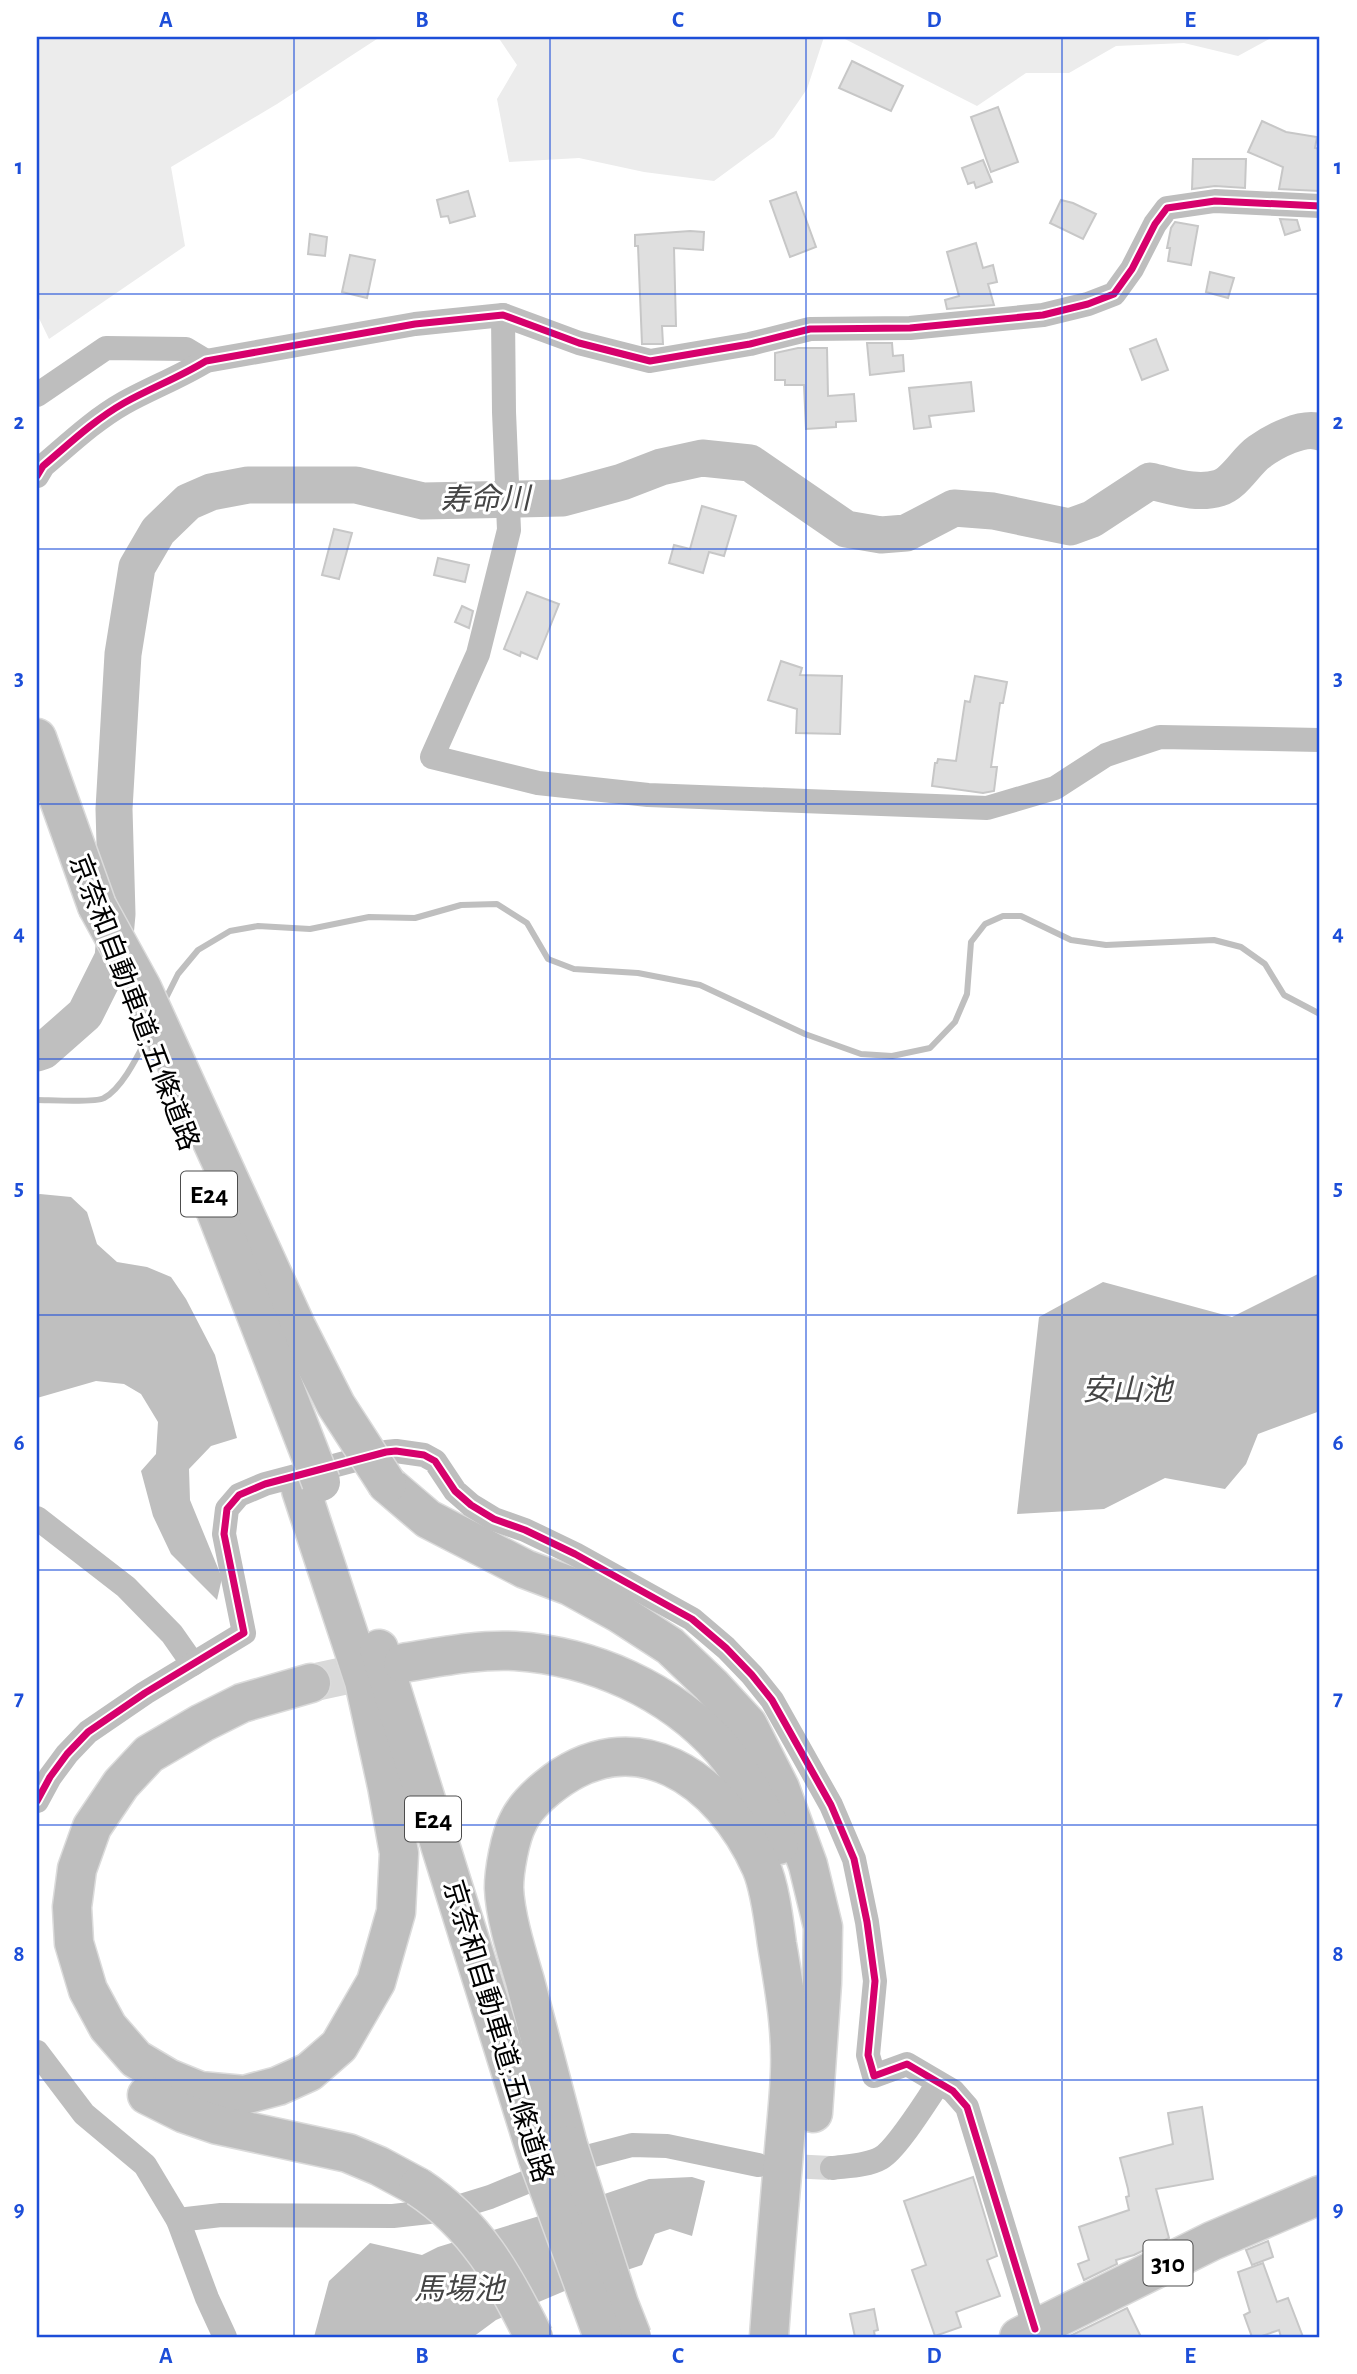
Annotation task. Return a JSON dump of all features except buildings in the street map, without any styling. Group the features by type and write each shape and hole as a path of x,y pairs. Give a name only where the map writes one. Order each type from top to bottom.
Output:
{"highway":[{"name":"京奈和自動車道;五條道路","path":"37,738 97,905 280,1374 311,1486 405,1727 553,2152 603,2337"},
{"path":"97,905 142,988 285,1301 336,1405 387,1484 428,1520 514,1564 570,1586 670,1646 748,1725 780,1788 808,1865 823,1927 820,2010 796,2337"},
{"path":"311,1486 367,1694 399,1853 396,1912 376,1982 339,2046 309,2072 278,2087 244,2095 200,2091 168,2078 136,2059 108,2027 88,1990 74,1943 72,1907 78,1869 92,1827 121,1784 149,1754 202,1723 309,1672 239,1687 187,1710 136,1746 106,1777 78,1816 61,1862 53,1915 57,1953 70,2003 120,2074 147,2095 183,2113 218,2125 348,2153 379,2166 436,2200 472,2232 500,2273 534,2337"},
{"path":"769,2337 790,2071 799,2003 799,1934 786,1857 761,1807 722,1749 680,1710 627,1678 568,1658 513,1651 401,1653 455,1634 509,1633 566,1640 621,1657 667,1684 721,1727 780,1788"},
{"path":"632,2337 553,2152 504,1888 518,1821 540,1794 566,1773 584,1763 609,1758 643,1758 669,1766 711,1793 734,1821 762,1868 785,1993 790,2071"},
{"name":"310","path":"1027,2333 1212,2241 1320,2195"}],"street":[{"path":"37,475 43,466 97,421 125,403 206,361 415,324 503,315 579,343 650,361 750,344 810,329 910,328 1032,316 1088,304 1114,294 1132,269 1155,224 1167,208 1215,201 1320,206"},
{"path":"503,315 503,412 509,530 478,654 432,757 538,783 649,795 987,808 1055,788 1106,755 1160,737 1320,740"},
{"path":"37,395 106,348 186,349 206,361"},
{"path":"37,1801 67,1754 88,1732 244,1633 224,1534 227,1509 239,1495 265,1484 386,1452 424,1455 435,1461 455,1491 471,1505 494,1519 525,1530 575,1554 692,1619 726,1648 772,1700 831,1805 853,1859 867,1922 875,1981 868,2055 874,2076 907,2064 953,2091 967,2108 1027,2333"},
{"path":"37,1518 126,1587 172,1634 193,1664"},
{"path":"37,2052 83,2114 145,2165 178,2220 207,2298 225,2337"},
{"path":"832,2168 858,2165 881,2158 895,2144 938,2084"},
{"path":"178,2220 221,2215 393,2216 429,2212 490,2197 590,2156 632,2145 667,2146 758,2165"}],"shaded area":[{"path":"37,37 380,37 277,104 171,167 185,246 49,339 37,314"},
{"path":"498,37 824,37 807,89 774,137 714,181 644,172 579,158 509,162 497,99 517,65"},
{"path":"841,37 1273,37 1238,56 1184,43 1116,46 1069,73 1026,73 977,106"}],"water":[{"path":"37,1195 71,1197 87,1212 97,1244 117,1262 147,1267 171,1277 186,1299 215,1355 237,1438 211,1446 189,1469 190,1500 222,1578 217,1600 171,1554 153,1516 141,1471 156,1454 158,1422 141,1394 124,1384 96,1381 37,1398"},
{"name":"安山池","path":"1320,1273 1320,1411 1258,1434 1246,1464 1225,1489 1165,1478 1104,1509 1017,1514 1039,1317 1103,1282 1232,1317"},
{"name":"馬場池","path":"692,2177 705,2181 692,2236 670,2229 655,2234 642,2265 567,2290 496,2320 473,2337 314,2337 329,2281 370,2243 422,2255 438,2247 649,2179"}],"waterway":[{"name":"寿命川","path":"37,1053 43,1051 85,1014 113,958 117,914 114,809 123,654 137,567 158,531 188,502 211,492 248,485 356,485 423,501 563,498 622,482 661,467 702,458 750,463 846,529 881,535 906,533 954,508 993,511 1070,527 1092,519 1150,481 1193,490 1219,488 1230,482 1254,456 1272,443 1305,431 1320,432"},
{"path":"164,1002 178,974 198,950 230,931 258,926 310,929 369,917 415,918 461,905 497,904 527,923 548,959 574,969 638,973 700,985 805,1034 861,1054 892,1056 930,1048 955,1022 967,994 971,942 985,924 1003,916 1021,916 1071,940 1106,945 1214,940 1241,947 1265,964 1284,995 1320,1014"},
{"path":"37,1100 82,1101 104,1098 124,1078 149,1034"}],"tunnel":[{"path":"311,1683 395,1665"},
{"path":"770,2165 832,2168"}],"cycle path":[{"path":"37,476 43,466 113,410 206,361 415,324 503,315 579,343 650,361 750,344 810,329 910,328 1043,315 1088,304 1114,294 1132,269 1155,224 1167,208 1215,201 1320,206"},
{"path":"37,1801 50,1777 88,1732 145,1693 244,1633 224,1534 227,1509 239,1495 265,1484 386,1452 424,1455 435,1461 455,1491 471,1505 494,1519 525,1530 575,1554 692,1619 726,1648 772,1700 831,1805 854,1859 867,1922 875,1981 868,2055 874,2076 907,2064 953,2091 967,2107 1035,2329"}]}
